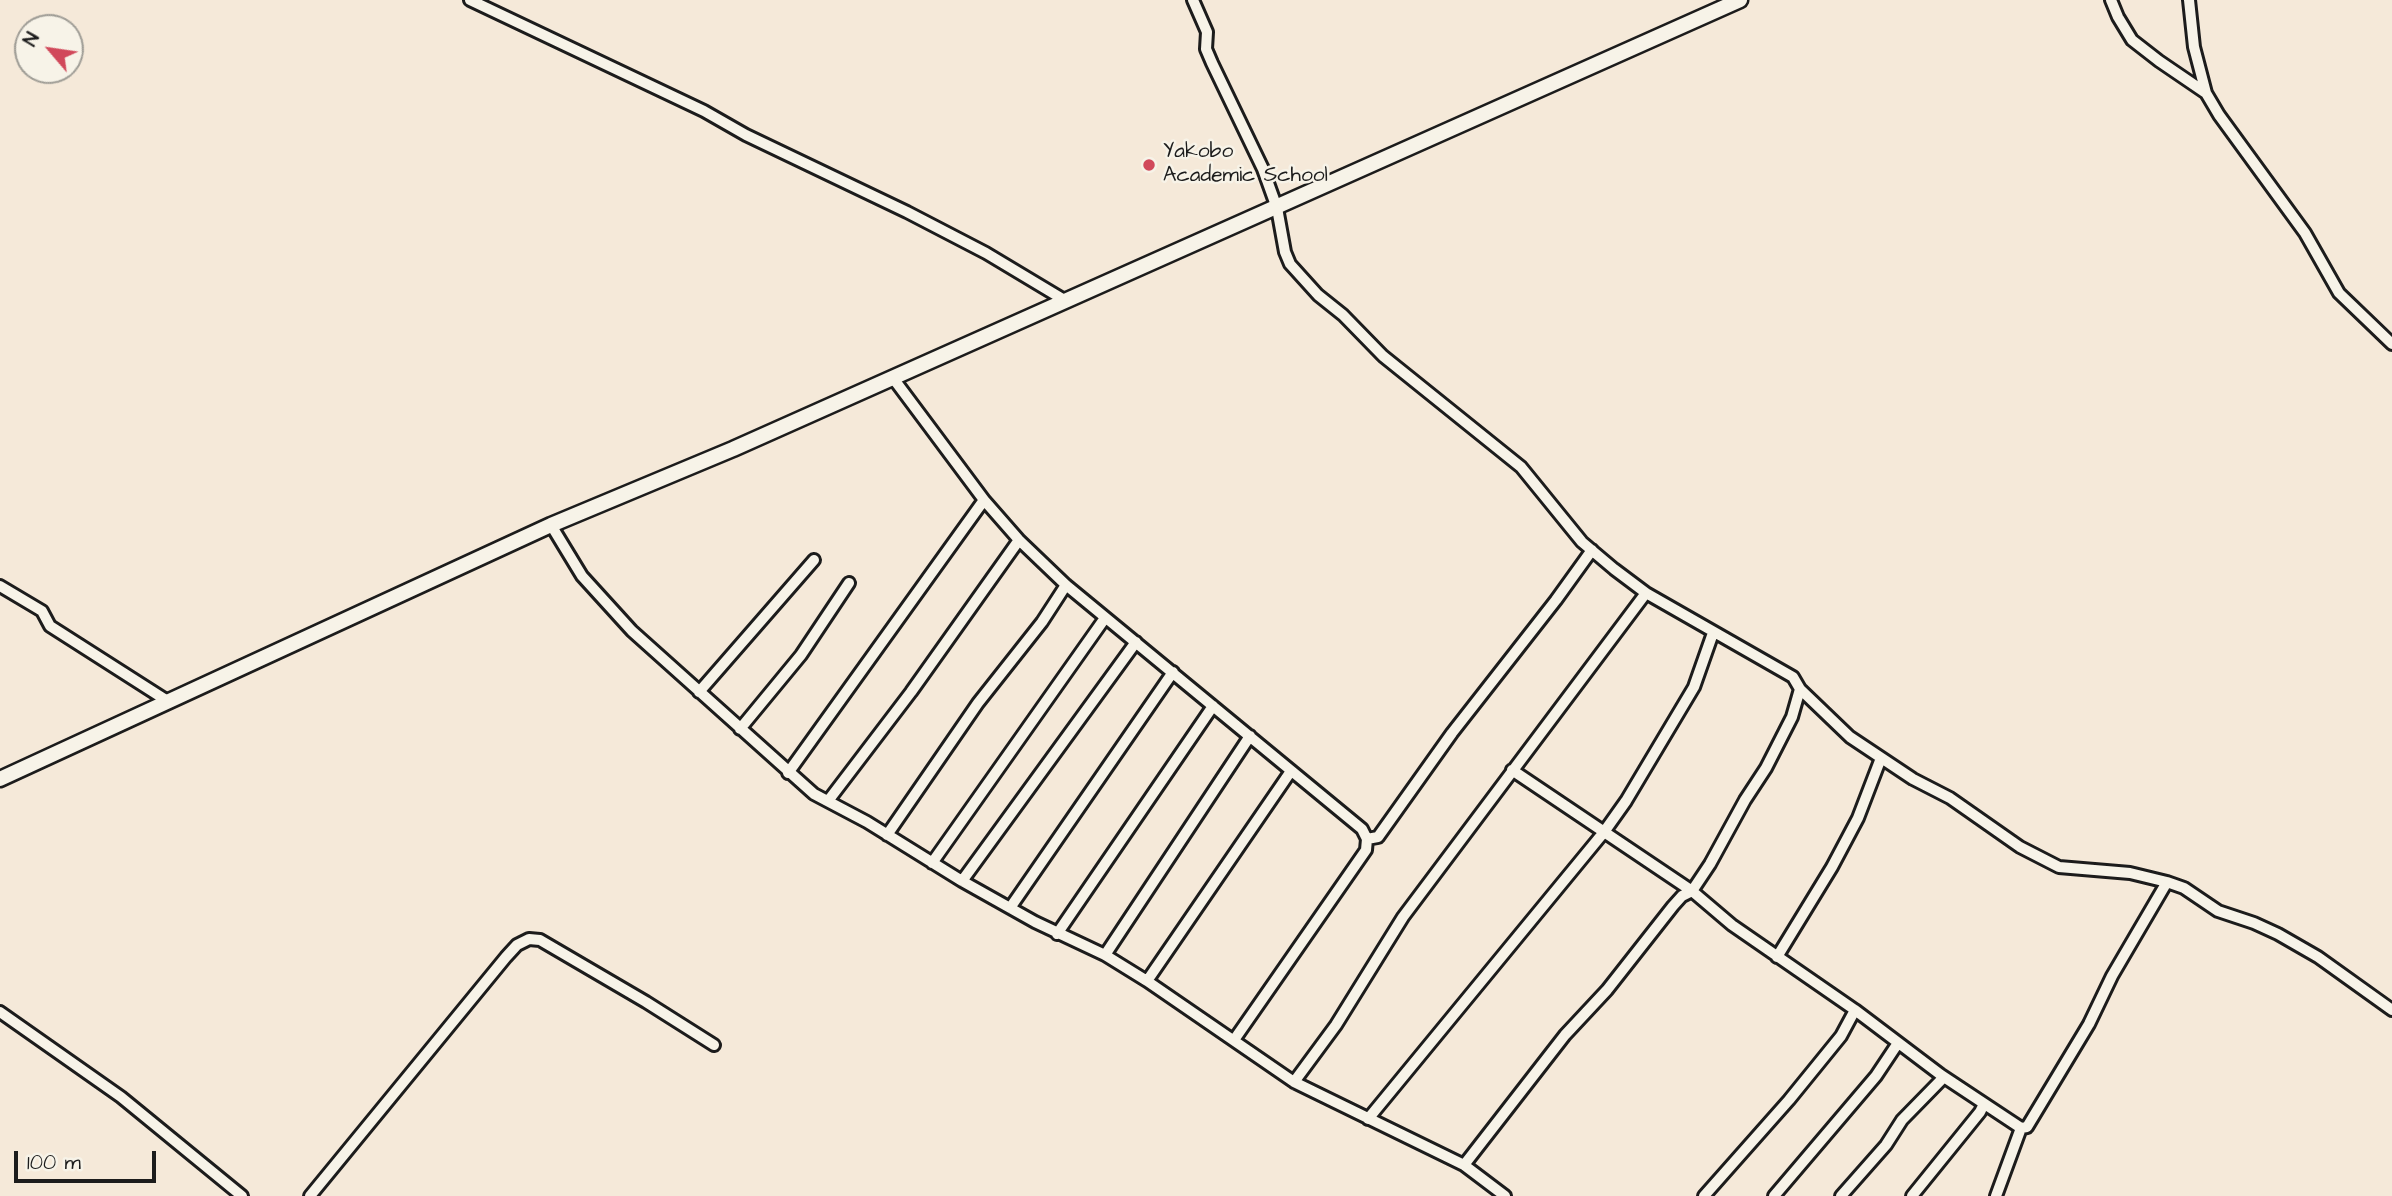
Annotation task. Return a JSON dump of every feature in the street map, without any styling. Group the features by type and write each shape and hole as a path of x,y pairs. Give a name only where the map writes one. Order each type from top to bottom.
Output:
{"street":[{"path":"470,0 484,3 906,212 986,253 1066,301"},
{"path":"1193,0 1207,32 1206,48 1212,63 1263,169 1278,208 1285,252 1290,264 1318,295 1343,315 1383,356 1513,459 1535,482 1563,520 1592,550 1646,593 1793,677 1800,689 1850,737 1950,798 2020,847 2052,864 2066,868 2130,873 2184,888 2218,911 2278,934 2318,957 2392,1010"},
{"path":"0,779 551,525 733,449 1740,0"},
{"path":"2111,0 2132,40 2206,93"},
{"path":"2189,0 2193,47 2206,93 2305,233 2339,293 2392,344"},
{"path":"893,378 984,500 1019,540 1105,618 1362,829 1367,839 1366,850 1234,1040"},
{"path":"788,773 984,500"},
{"path":"551,525 591,588 632,631 814,794 1010,908 1057,934 1105,955 1294,1082 1464,1165 1505,1196"},
{"path":"828,801 911,692 1019,540"},
{"path":"1367,839 1378,837 1452,733 1592,550"},
{"path":"699,692 814,560"},
{"path":"740,729 801,655 849,583"},
{"path":"887,835 978,704 1042,622 1066,585"},
{"path":"0,586 42,611 50,626 169,702"},
{"path":"1294,1082 1336,1026 1403,917 1646,593"},
{"path":"932,863 1105,618"},
{"path":"1368,1119 1604,832 1626,801 1694,687 1713,633"},
{"path":"962,881 1136,642"},
{"path":"1010,908 1173,672"},
{"path":"1464,1165 1565,1035 1607,990 1673,905 1692,891 1766,768 1792,718 1800,689"},
{"path":"1057,934 1213,706"},
{"path":"1105,955 1250,736"},
{"path":"1777,957 1832,867 1858,818 1881,758"},
{"path":"1512,770 1692,891 1777,957 1855,1010 1944,1077 2021,1128 2027,1127 2089,1024 2112,976 2167,882"},
{"path":"1147,981 1290,771"},
{"path":"310,1196 506,957 517,945 530,939 540,940 714,1045"},
{"path":"1704,1196 1789,1100 1841,1036 1855,1010"},
{"path":"0,1012 121,1097 242,1196"},
{"path":"1774,1196 1843,1116 1898,1043"},
{"path":"1841,1196 1886,1145 1902,1120 1944,1077"},
{"path":"1912,1196 1984,1104"},
{"path":"1996,1196 2021,1128"}],"place":[{"name":"Yakobo Academic School","path":"1149,165"}]}
